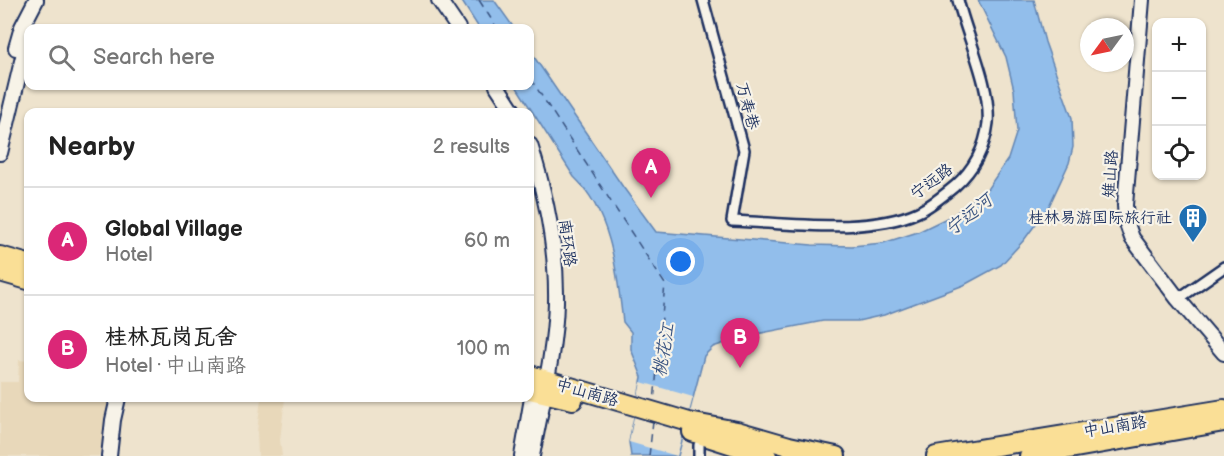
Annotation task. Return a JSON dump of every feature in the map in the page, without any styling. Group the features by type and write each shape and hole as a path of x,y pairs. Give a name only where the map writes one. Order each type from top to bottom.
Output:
{"highway":[{"path":"0,256 24,263"},
{"path":"0,272 24,279"},
{"name":"中山南路","path":"536,384 688,426"},
{"name":"中山南路","path":"936,456 1224,409"},
{"name":"中山南路","path":"1029,456 1224,422"},
{"path":"688,426 767,456"},
{"path":"688,426 737,431 789,446 836,456"}],"street":[{"path":"0,113 22,27 36,0"},
{"path":"34,24 46,0"},
{"path":"439,0 455,24"},
{"name":"万寿巷","path":"703,0 744,150 732,221"},
{"name":"宁远路","path":"732,221 842,225 880,223 917,213 935,203 963,179 980,154 988,123 980,68 965,28 958,0"},
{"name":"雉山路","path":"1142,0 1125,205 1126,221 1132,238 1178,299 1224,352"},
{"path":"0,153 24,53"},
{"path":"500,90 511,108"},
{"name":"南环路","path":"532,456 536,384 549,302 547,213 534,157"},
{"path":"1178,299 1224,267"},
{"path":"109,456 117,402"},
{"name":"南环路","path":"522,456 532,402"},
{"path":"699,445 699,456"}],"shaded area":[{"path":"19,360 24,361 24,402 110,402 99,456 0,456 0,382 18,382"},
{"path":"261,402 285,402 280,440 282,456 258,456 257,432"}],"water":[{"path":"461,0 494,0 511,24 476,24"},
{"path":"978,0 1034,0 1045,42 1072,118 1073,147 1069,163 1049,206 1024,240 1001,265 964,285 884,315 858,321 823,321 746,336 713,347 704,356 678,456 631,456 629,442 642,377 631,349 631,332 623,322 615,264 605,226 597,208 574,177 534,114 534,108 530,108 519,90 534,90 534,57 656,232 812,245 852,246 883,243 918,232 953,215 988,188 1008,159 1017,131 1014,90 1006,57"}],"pier":[{"path":"641,382 693,397 677,456 629,442"}],"ferry route":[{"path":"479,0 494,24"},
{"path":"534,84 665,284 654,402"},
{"path":"649,456 653,421"}],"place":[{"name":"Global Village","path":"651,198"},
{"name":"桂林易游国际旅行社","path":"1193,244"},
{"name":"桂林瓦岗瓦舍","path":"740,368"}],"water label":[{"name":"宁远河","path":"969,215"},
{"name":"桃花江","path":"664,350"}]}
